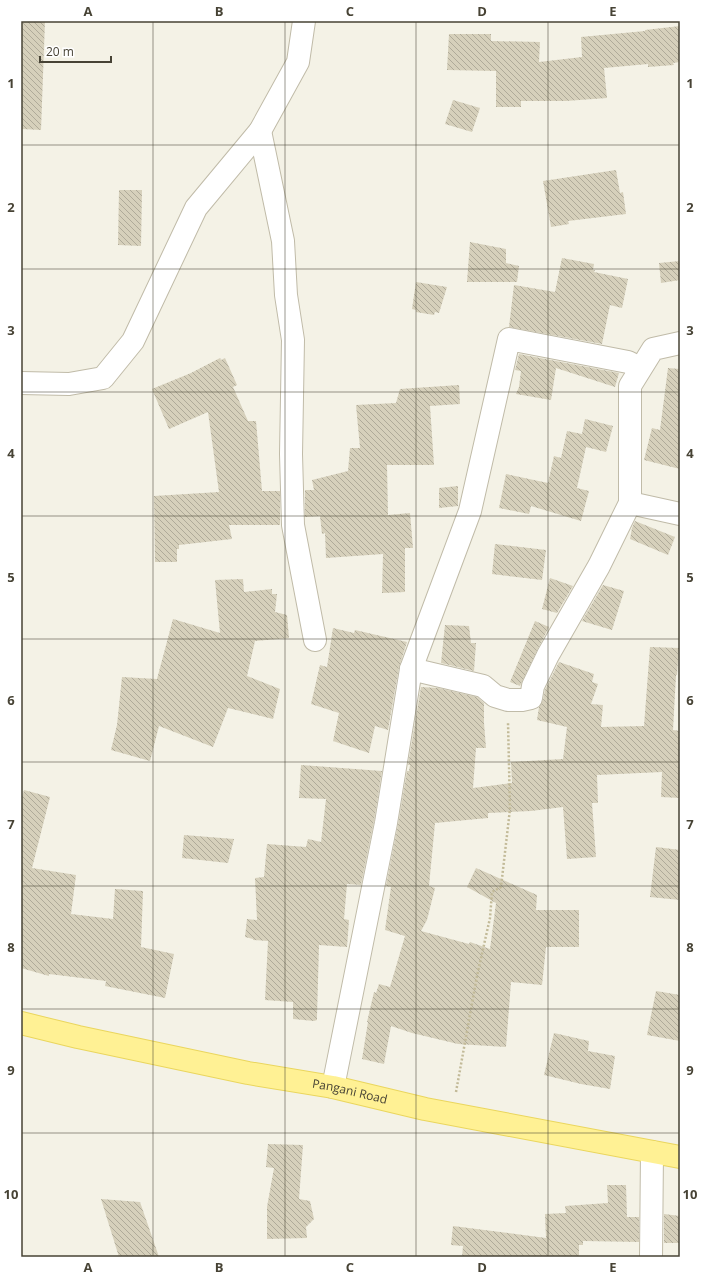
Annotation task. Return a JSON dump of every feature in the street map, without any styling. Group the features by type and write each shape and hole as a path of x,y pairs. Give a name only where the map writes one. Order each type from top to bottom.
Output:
{"main road":[{"name":"Pangani Road","path":"21,1023 78,1037 248,1073 333,1087 451,1114 680,1157"}],"street":[{"path":"21,383 69,384 103,378 133,341 196,208 260,131 298,62 304,21"},
{"path":"260,131 283,241 286,295 293,340 291,454 293,525 315,640"},
{"path":"333,1087 386,823 411,669 470,511 509,339 628,362 640,368"},
{"path":"411,669 483,686 495,696 508,700 522,700 531,698 533,686 545,662 599,566 630,503 630,386 653,349 680,342"},
{"path":"630,503 680,514"},
{"path":"651,1257 652,1152"}],"path":[{"path":"451,1114 477,976 490,918 492,892 501,887 510,809 508,700"}],"building":[{"path":"21,21 45,21 41,130 21,129"},
{"path":"680,26 680,62 673,63 674,65 648,67 648,64 604,68 607,98 566,101 521,101 521,107 496,107 496,71 447,70 449,34 491,34 491,41 540,42 539,62 582,57 581,37"},
{"path":"453,100 480,108 472,132 445,124"},
{"path":"616,170 620,193 623,192 626,214 568,221 569,224 551,227 543,181"},
{"path":"119,190 142,190 141,246 118,245"},
{"path":"470,242 506,249 506,263 519,266 517,282 467,282"},
{"path":"562,258 594,264 594,272 628,279 622,308 610,305 602,344 509,327 514,285 555,292"},
{"path":"680,261 680,280 661,283 659,263"},
{"path":"416,282 447,287 439,313 435,312 434,315 416,312 416,310 412,309"},
{"path":"519,354 619,373 615,387 556,368 551,400 516,394 519,387 521,371 515,370"},
{"path":"220,358 221,360 225,358 237,385 233,387 248,421 256,421 262,491 280,491 280,525 229,525 232,539 179,545 179,549 177,549 177,562 155,562 154,496 219,492 208,412 169,429 152,389 191,373"},
{"path":"668,368 680,369 680,469 644,460 652,428 660,430"},
{"path":"459,385 460,404 430,406 434,465 387,465 388,515 410,513 413,548 405,548 405,592 382,593 383,554 326,558 325,533 322,534 320,516 305,517 305,490 314,490 312,480 348,471 350,448 360,448 356,405 396,403 400,389"},
{"path":"585,419 613,426 606,452 586,447 577,488 589,491 581,521 531,506 529,514 499,508 506,474 548,483 554,456 561,458 567,431 582,434"},
{"path":"458,486 458,506 439,508 439,488"},
{"path":"635,521 675,537 668,555 630,539"},
{"path":"495,544 546,550 542,580 492,574"},
{"path":"550,578 573,586 557,613 542,609"},
{"path":"243,579 244,592 272,589 272,594 277,594 275,612 287,615 289,638 255,641 247,676 280,689 273,719 228,708 213,747 159,726 150,761 111,750 117,725 122,677 157,679 173,619 220,633 215,580"},
{"path":"603,585 624,591 612,630 582,621"},
{"path":"535,621 549,627 520,686 510,682"},
{"path":"445,625 469,626 471,643 476,643 474,671 441,663"},
{"path":"333,628 354,633 355,630 407,642 399,667 388,730 375,726 369,753 333,741 339,713 311,704 320,665 327,667"},
{"path":"650,647 679,648 673,730 680,731 680,798 661,797 662,772 597,775 598,803 592,803 596,857 567,859 563,807 531,811 488,813 488,818 435,823 429,886 435,888 427,920 421,931 469,944 470,942 490,949 496,903 467,887 476,868 537,895 536,910 579,910 579,947 546,947 542,985 511,982 506,1047 458,1044 412,1033 391,1026 384,1064 362,1059 367,1022 374,992 376,993 379,984 390,987 405,936 385,930 391,887 386,886 407,771 409,771 410,765 408,765 421,687 438,688 477,697 484,703 486,748 476,748 473,788 512,783 511,762 563,759 567,727 537,720 539,707 543,700 545,690 559,662 594,674 592,682 598,684 591,704 603,705 601,727 644,726"},
{"path":"301,765 382,771 361,885 347,884 344,919 349,920 347,947 319,945 317,1020 314,1021 293,1019 293,1002 265,1000 268,941 253,940 245,937 247,919 257,920 255,878 264,877 267,844 306,847 308,839 321,842 326,799 299,798"},
{"path":"24,790 50,797 32,868 76,875 71,914 113,919 115,889 143,891 141,947 174,954 165,998 105,986 106,981 49,974 49,976 21,968 21,801"},
{"path":"184,835 234,839 228,863 182,858"},
{"path":"656,847 680,850 680,900 650,897"},
{"path":"656,991 680,995 680,1041 647,1035"},
{"path":"554,1033 589,1041 588,1051 615,1056 610,1089 544,1075"},
{"path":"268,1144 303,1145 299,1199 310,1201 314,1219 306,1227 307,1238 267,1239 267,1207 274,1168 266,1167"},
{"path":"607,1185 626,1185 627,1217 639,1217 639,1242 583,1241 583,1245 579,1245 579,1257 462,1257 463,1246 451,1245 453,1226 546,1238 545,1214 566,1213 565,1206 608,1203"},
{"path":"101,1199 140,1202 159,1257 119,1257"},
{"path":"664,1214 680,1216 680,1243 664,1243"}]}
